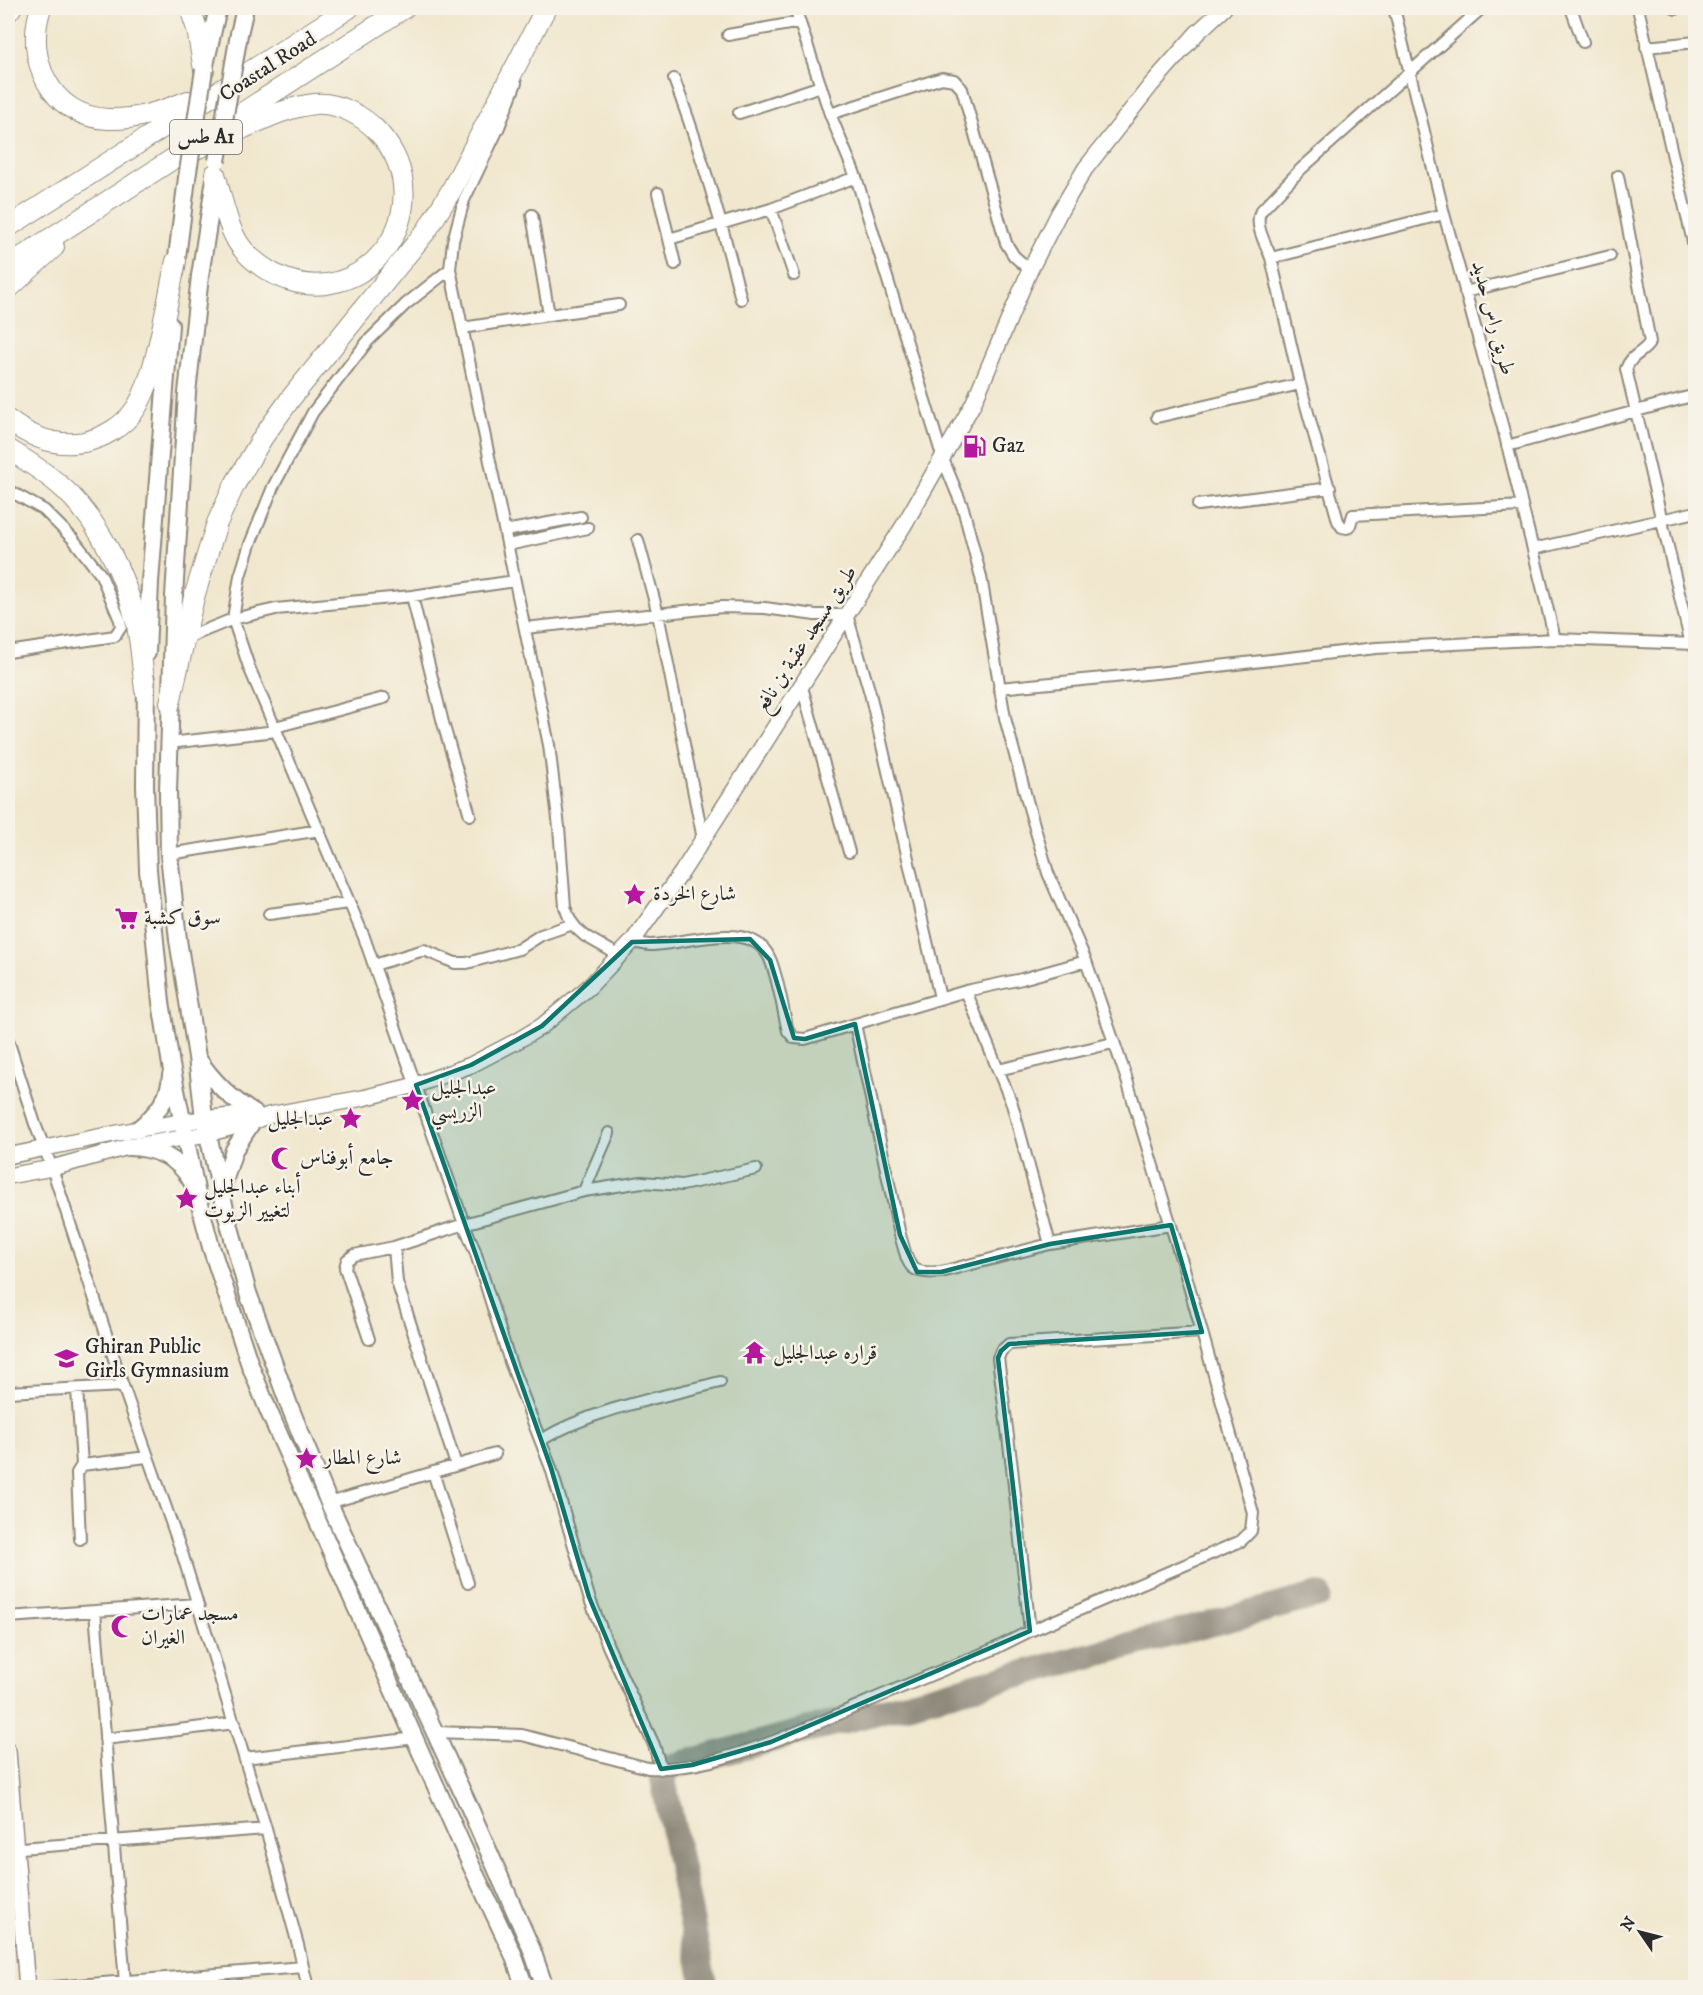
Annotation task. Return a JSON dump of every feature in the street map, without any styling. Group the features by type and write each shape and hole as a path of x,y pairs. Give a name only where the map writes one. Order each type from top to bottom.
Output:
{"highway":[{"path":"8,12 11,8"},
{"path":"42,8 37,21 35,42 38,64 48,85 63,102 83,114 106,119 131,118 175,106 222,88"},
{"path":"190,8 197,29 204,70"},
{"name":"Coastal Road","path":"8,266 404,8"},
{"path":"170,703 194,597 217,523 235,484 263,437 291,398 427,231 451,191 546,8"},
{"name":"Coastal Road","path":"8,227 343,11"},
{"path":"171,160 273,114 318,104 341,107 362,118 389,144 403,177 405,196 401,219 392,240 375,261 356,274 333,282 311,284 288,280 246,254 234,236 216,168"},
{"path":"8,289 108,200"},
{"path":"8,420 21,430 49,442 75,443 96,439 121,425 134,410 146,389 176,261"},
{"path":"8,449 65,490 87,516 108,548 126,585 136,623 145,690"}],"main road":[{"path":"218,8 204,70 186,178 176,261 150,582 145,690 148,870 161,1002 196,1190 211,1247 254,1374 513,1954 525,1988"},
{"path":"245,8 216,168 186,393 170,703 169,854 178,940 206,1126 248,1293 268,1351 329,1503 467,1802 532,1950 545,1988"},
{"path":"197,1057 226,1093 259,1117 234,1150 221,1192"},
{"path":"137,1130 159,1108 166,1095 171,1080 171,1065"},
{"path":"129,1147 153,1150 169,1157 184,1169 196,1190"}],"street":[{"path":"435,1732 522,1735 648,1768 661,1769 692,1765 771,1742 994,1649 1030,1631 1241,1541 1251,1531 1253,1514 1171,1225 1126,1077 1086,961 1048,873 1017,766 999,688 979,567 963,508 943,459 856,177 830,114 795,8"},
{"name":"طريق مسجد عقبة بن نافع","path":"184,1130 343,1102 416,1085 482,1060 542,1026 589,987 620,956 703,839 802,687 943,459 984,380 1030,270 1085,169 1126,114 1197,33 1224,8"},
{"name":"طريق راس حديد","path":"1394,8 1444,214 1507,446 1555,639"},
{"path":"1482,8 1301,169 1261,211 1258,224 1271,258 1300,384 1338,521 1342,526 1347,528 1353,515 1522,506"},
{"path":"1571,8 1583,42"},
{"path":"1638,8 1695,255"},
{"path":"728,35 800,22"},
{"path":"1646,47 1695,42"},
{"path":"526,49 499,127 464,200 453,241 450,269 549,745 559,827 565,907 573,924 585,936 620,956"},
{"path":"830,114 942,78 954,81 962,89 1006,243 1014,256 1030,270"},
{"path":"674,79 688,114 722,224 741,299"},
{"path":"739,113 821,86"},
{"path":"999,688 1376,648 1555,639 1693,644 1626,369 1629,359 1647,347 1650,342 1618,176"},
{"path":"669,239 771,209 856,177"},
{"path":"658,193 675,264"},
{"path":"771,209 794,275"},
{"path":"1271,258 1444,214"},
{"path":"532,215 549,315"},
{"path":"1466,292 1610,256"},
{"path":"450,269 406,304 368,341 313,412 273,487 250,544 240,576 233,619 249,667 320,830 374,965 475,1251 510,1362 551,1468 589,1597 608,1646 654,1745 661,1769"},
{"path":"462,328 619,306"},
{"path":"1158,417 1300,384"},
{"path":"1507,446 1688,397"},
{"path":"1198,504 1329,488"},
{"path":"8,490 44,510 73,539 100,575 121,627 115,636 8,652"},
{"path":"1533,549 1695,512"},
{"path":"505,531 581,517"},
{"path":"508,545 588,528"},
{"path":"638,540 658,614 703,839"},
{"path":"184,639 233,619 276,609 412,596 515,581"},
{"path":"412,596 443,723 470,814"},
{"path":"525,628 722,607 765,608 815,615 847,615 870,693 940,998"},
{"path":"802,687 849,852"},
{"path":"169,743 276,729 384,698"},
{"path":"169,854 320,830"},
{"path":"269,914 348,903"},
{"path":"374,965 424,950 455,963 467,963 519,949 541,935 573,924"},
{"path":"632,942 650,945 738,936 750,939 760,945 770,960 788,1031 794,1038 805,1039 940,998 1086,961"},
{"path":"966,991 1012,1104 1050,1244"},
{"path":"855,1024 900,1235 910,1265 917,1272 925,1274 941,1272 1050,1244 1171,1225"},
{"path":"8,1040 35,1124 46,1148 147,1457 183,1556 266,1829 308,1988"},
{"path":"998,1070 1113,1043"},
{"path":"8,1156 137,1130 184,1130"},
{"path":"8,1176 52,1168 184,1130"},
{"path":"584,1191 609,1133"},
{"path":"369,1339 345,1264 354,1255 394,1247 464,1224 584,1191 642,1182 682,1185 756,1169"},
{"path":"394,1247 397,1282 456,1465"},
{"path":"1030,1631 998,1358 1001,1351 1009,1344 1202,1332"},
{"path":"541,1440 565,1426 614,1410 720,1382"},
{"path":"8,1392 123,1386"},
{"path":"77,1389 82,1465 77,1473 80,1539"},
{"path":"329,1503 495,1454"},
{"path":"82,1465 147,1457"},
{"path":"433,1472 468,1583"},
{"path":"8,1617 197,1604"},
{"path":"94,1611 125,1982"},
{"path":"105,1739 235,1723"},
{"path":"245,1758 416,1738"},
{"path":"8,1751 12,1849 27,1988"},
{"path":"12,1849 266,1829"},
{"path":"40,1988 303,1967"}],"highlighted area":[{"path":"750,939 770,960 794,1038 805,1039 855,1024 900,1235 917,1272 941,1272 1050,1244 1171,1225 1202,1332 1009,1344 1001,1351 998,1358 1030,1631 771,1742 692,1765 661,1769 589,1597 551,1468 416,1085 471,1065 542,1026 632,942"}],"green space":[{"path":"298,1981 299,1987 191,1987"}],"taxiway":[{"path":"705,1988 661,1769 1319,1595"}],"place":[{"name":"Gaz","path":"974,446"},
{"name":"شارع الخردة","path":"635,894"},
{"name":"سوق كشبة","path":"126,918"},
{"name":"عبدالجليل الزريسي","path":"413,1100"},
{"name":"عبدالجليل","path":"351,1119"},
{"name":"جامع أبوفناس","path":"282,1158"},
{"name":"أبناء عبدالجليل لتغيير الزيوت","path":"186,1199"},
{"name":"قراره عبدالجليل","path":"755,1353"},
{"name":"Ghiran Public Girls Gymnasium","path":"67,1359"},
{"name":"شارع المطار","path":"306,1458"},
{"name":"مسجد عمارات الغيران","path":"123,1626"}]}
